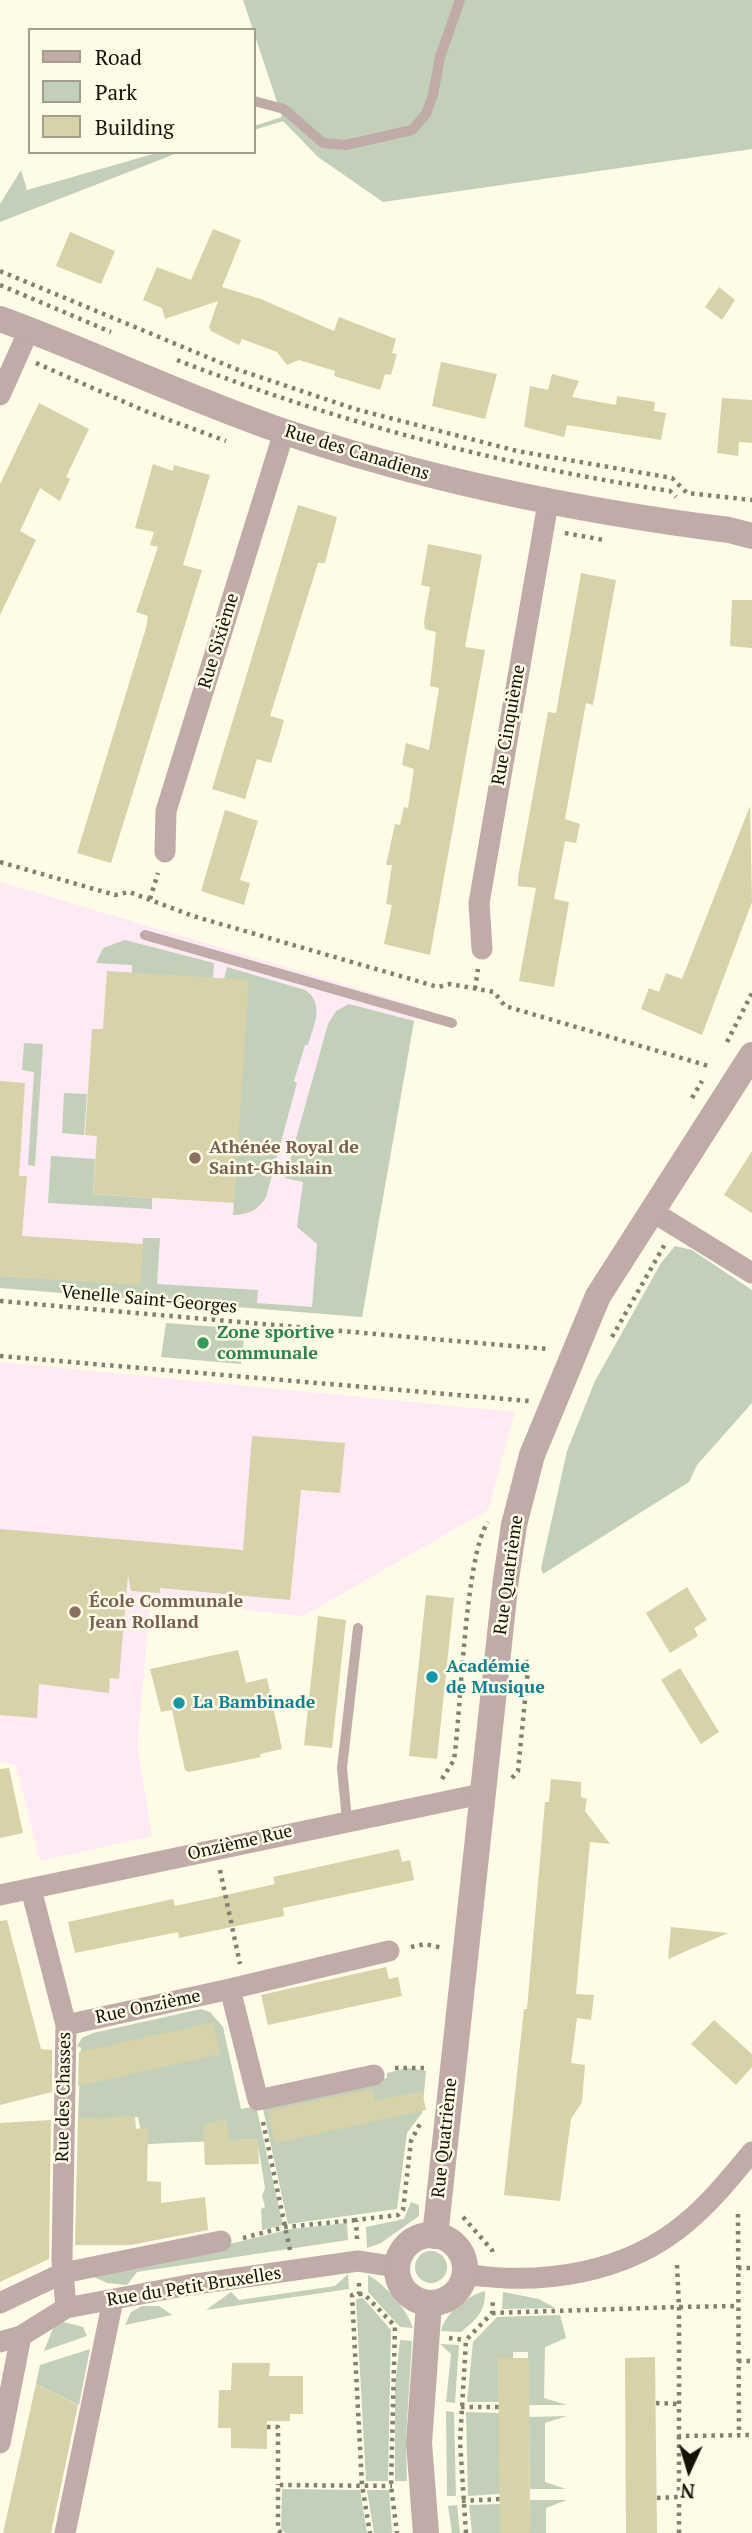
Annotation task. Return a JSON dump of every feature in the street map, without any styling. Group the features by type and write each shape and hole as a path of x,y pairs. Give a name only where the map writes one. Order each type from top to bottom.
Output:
{"street":[{"name":"Rue des Canadiens","path":"0,319 155,384 284,432 414,472 548,503 744,532"},
{"path":"0,395 29,330"},
{"name":"Rue Sixième","path":"165,852 166,811 284,432"},
{"name":"Rue Cinquième","path":"482,949 479,903 548,503"},
{"name":"Rue Quatrième","path":"435,2236 481,1794 510,1552 532,1455 598,1296 752,1055"},
{"path":"653,1212 752,1273"},
{"name":"Onzième Rue","path":"0,1895 481,1794"},
{"name":"Rue des Chasses","path":"31,1889 66,2025 63,2273 66,2308"},
{"name":"Rue Onzième","path":"66,2025 389,1951"},
{"path":"237,1987 258,2100 374,2075"},
{"path":"465,2274 494,2278 570,2275 610,2266 650,2247 685,2224 716,2195 752,2152"},
{"path":"435,2236 454,2244 461,2254 465,2274 454,2294 444,2301 429,2303 411,2297 403,2289 397,2267 399,2256 413,2241 435,2236"},
{"path":"0,2303 63,2273 222,2241"},
{"name":"Rue du Petit Bruxelles","path":"0,2342 22,2336 66,2308 358,2261 397,2267"},
{"path":"65,2533 113,2300"},
{"path":"426,2533 419,2443 429,2303"},
{"path":"0,2442 22,2336"}],"lane":[{"path":"256,102 284,109 323,143 346,145 412,130 426,114 433,95 440,57 460,0"},
{"path":"145,936 452,1023"},
{"path":"347,1820 342,1769 358,1628"}],"path":[{"path":"0,271 236,369 355,409 517,451 672,478 687,493 752,500"},
{"path":"0,285 118,335"},
{"path":"170,357 293,403 410,438 553,472 670,491"},
{"path":"0,862 115,895 129,892 192,916 438,987 450,984 494,992 505,1006 712,1067"},
{"path":"608,1343 676,1226"},
{"name":"Venelle Saint-Georges","path":"0,1301 547,1349"},
{"path":"0,1356 531,1401"},
{"path":"510,1780 517,1771 528,1669 526,1652"},
{"path":"215,1849 237,1987"},
{"path":"389,1951 425,1944 444,1948"},
{"path":"374,2075 386,2069 410,2066 432,2069"},
{"path":"258,2100 294,2271"},
{"path":"462,2210 462,2216 492,2250 494,2278 492,2313 466,2340 461,2407 462,2501 466,2533"},
{"path":"738,2214 739,2435"},
{"path":"222,2241 285,2227 356,2220"},
{"path":"677,2265 680,2533"},
{"path":"738,2268 752,2268"},
{"path":"359,2294 364,2294 395,2326 391,2486 397,2533"},
{"path":"352,2295 362,2485 370,2533"},
{"path":"492,2313 738,2306"},
{"path":"738,2361 752,2361"},
{"path":"656,2403 679,2404"},
{"path":"461,2407 499,2407"},
{"path":"267,2427 278,2427 279,2532"},
{"path":"679,2436 752,2435"},
{"path":"278,2485 421,2486"},
{"path":"657,2498 679,2497"},
{"path":"462,2501 500,2499"}],"shaded area":[{"name":"Athénée Royal de Saint-Ghislain","path":"0,882 417,1006 362,1317 0,1288"},
{"name":"École Communale Jean Rolland","path":"0,1362 515,1412 488,1510 303,1616 162,1601 150,1608 137,1745 152,1836 40,1861 16,1765 0,1761"}],"green space":[{"path":"243,0 752,0 752,149 383,202 318,157 283,121 256,129 256,125 282,117 256,39 256,28 252,28"},
{"path":"153,154 175,154 0,222 0,204 21,170 27,190"},
{"path":"125,940 214,963 213,978 132,973 132,965 96,963 103,948"},
{"path":"227,967 305,990 315,1001 316,1008 313,1030 308,1045 305,1045 294,1081 297,1083 266,1197 252,1211 233,1215 248,981 224,979"},
{"path":"349,1004 414,1021 362,1317 0,1288 0,1276 140,1284 143,1238 160,1238 157,1284 258,1290 257,1303 312,1307 317,1244 297,1227 303,1182 285,1178 328,1024 336,1011"},
{"path":"24,1043 43,1044 35,1166 28,1165 34,1072 22,1070"},
{"path":"64,1093 87,1094 84,1135 62,1133"},
{"path":"51,1156 95,1159 93,1194 152,1198 152,1209 48,1203"},
{"path":"675,1246 692,1250 752,1290 752,1403 697,1465 689,1482 543,1574 541,1568 567,1451 595,1381 661,1263"},
{"name":"Zone sportive communale","path":"166,1323 245,1329 241,1364 161,1357"},
{"path":"201,2009 210,2012 223,2027 241,2109 256,2106 283,2225 262,2230 261,2209 265,2207 262,2196 265,2188 257,2139 149,2144 144,2147 138,2117 78,2119 81,2048 77,2046 82,2038 93,2033"},
{"path":"408,2068 426,2071 422,2113 407,2133 397,2209 288,2224 262,2104 387,2078 387,2073"},
{"path":"411,2202 419,2205 419,2216 381,2243 367,2248 366,2227 404,2219"},
{"path":"347,2223 348,2240 137,2272 127,2285 107,2283 94,2277 291,2229"},
{"path":"431,2251 442,2256 447,2267 442,2278 431,2283 420,2278 415,2267 420,2256"},
{"path":"348,2274 349,2289 206,2310 231,2292 239,2300 335,2286"},
{"path":"368,2275 395,2298 413,2328 400,2327 368,2292"},
{"path":"485,2291 482,2310 471,2323 461,2332 441,2331 447,2318 458,2306"},
{"path":"503,2292 539,2299 555,2308 502,2309"},
{"path":"363,2298 391,2330 388,2481 366,2481 356,2299"},
{"path":"142,2306 159,2306 172,2315 125,2325 131,2312"},
{"path":"560,2315 566,2338 545,2347 544,2398 567,2405 529,2405 528,2352 513,2352 513,2358 498,2358 499,2402 467,2402 473,2342 497,2317"},
{"path":"64,2322 83,2327 87,2336 44,2351 54,2326"},
{"path":"400,2340 412,2341 406,2439 407,2481 395,2481 395,2386"},
{"path":"440,2344 459,2345 455,2403 446,2402 451,2354"},
{"path":"90,2349 79,2405 36,2384 40,2365"},
{"path":"446,2411 454,2412 456,2496 447,2496"},
{"path":"466,2412 499,2413 500,2494 468,2496"},
{"path":"567,2416 545,2423 545,2482 566,2489 530,2489 529,2417"},
{"path":"282,2489 360,2490 367,2533 286,2533 281,2529"},
{"path":"367,2490 389,2490 392,2533 374,2533"},
{"path":"530,2500 567,2500 546,2508 546,2533 530,2533"},
{"path":"500,2504 500,2533 472,2533 469,2505"},
{"path":"457,2505 460,2533 452,2533 448,2506"}],"building":[{"path":"213,229 241,240 222,287 261,299 334,331 339,317 396,339 392,353 397,354 391,375 385,374 380,390 334,376 335,371 299,360 287,365 277,352 242,339 239,345 211,331 209,327 218,301 165,319 162,308 143,300 157,267 191,280"},
{"path":"70,232 115,251 101,284 56,266"},
{"path":"719,287 735,300 722,320 705,307"},
{"path":"441,362 497,374 485,419 432,406"},
{"path":"552,374 579,381 572,397 616,405 617,396 655,402 654,411 666,413 661,440 567,425 564,437 524,427 530,386 548,390"},
{"path":"722,398 752,400 752,443 739,442 738,456 717,453"},
{"path":"39,403 89,429 66,477 70,479 60,501 40,488 20,531 36,540 0,615 0,484"},
{"path":"153,464 173,471 174,465 210,475 183,565 202,570 111,863 77,853 146,628 148,616 136,612 158,547 150,545 154,532 135,528"},
{"path":"298,505 337,517 325,563 318,563 270,716 284,720 271,763 257,759 245,799 212,789"},
{"path":"428,544 482,555 465,647 485,650 430,955 384,944 392,905 386,904 392,865 386,865 395,824 400,825 404,807 408,808 414,769 402,765 406,743 429,750 439,688 430,686 436,632 425,629 424,622 430,587 421,585"},
{"path":"581,573 616,580 593,705 586,703 565,819 580,824 576,843 565,841 554,899 569,902 554,987 519,981 536,888 518,886 518,877 548,712 556,713"},
{"path":"732,600 752,600 752,648 730,646"},
{"path":"750,806 752,902 702,1035 641,1009 649,988 659,992 666,973 682,979"},
{"path":"225,810 258,821 240,880 250,883 244,905 201,891"},
{"path":"107,971 249,980 234,1203 93,1194 97,1136 85,1135 92,1029 103,1029"},
{"path":"0,1081 25,1083 19,1176 27,1176 22,1236 143,1244 140,1285 0,1276"},
{"path":"752,1151 752,1213 724,1195"},
{"path":"252,1436 345,1443 340,1493 301,1490 290,1600 160,1588 160,1593 131,1591 128,1575 119,1679 110,1678 109,1693 39,1684 37,1718 0,1715 0,1529 243,1550"},
{"path":"687,1587 707,1620 694,1628 698,1636 670,1653 646,1613"},
{"name":"Académie de Musique","path":"426,1595 454,1598 437,1759 409,1756"},
{"path":"318,1616 346,1620 332,1748 304,1745"},
{"name":"La Bambinade","path":"238,1650 246,1683 267,1678 282,1749 260,1754 261,1757 189,1772 185,1770 172,1710 161,1712 150,1669"},
{"path":"680,1668 719,1732 701,1744 661,1680"},
{"path":"9,1768 23,1833 0,1838 0,1769"},
{"path":"551,1779 581,1782 581,1797 587,1799 585,1811 610,1844 590,1842 576,1994 594,1995 591,2020 577,2018 571,2063 585,2065 582,2102 571,2119 560,2201 504,2195 524,2009 527,2009 545,1802 549,1802"},
{"path":"399,1849 402,1862 410,1860 414,1880 283,1908 284,1916 179,1938 178,1932 75,1953 68,1922 173,1899 175,1906 235,1893 275,1884 273,1877"},
{"path":"7,1920 41,2049 52,2050 52,2092 0,2105 0,1921"},
{"path":"671,1927 728,1933 668,1959"},
{"path":"386,1967 389,1979 398,1977 402,1996 268,2025 261,1995"},
{"path":"714,2020 752,2054 752,2067 736,2085 691,2044"},
{"path":"214,2022 220,2054 78,2086 79,2052"},
{"path":"372,2089 375,2101 422,2091 426,2110 275,2143 268,2111"},
{"path":"135,2116 136,2129 148,2127 147,2181 161,2182 161,2203 205,2197 208,2230 131,2245 75,2245 78,2119"},
{"path":"226,2119 230,2140 258,2139 259,2164 205,2165 203,2125"},
{"path":"51,2120 49,2259 0,2282 0,2123"},
{"path":"655,2357 657,2533 626,2533 625,2358"},
{"path":"498,2358 529,2358 530,2533 500,2533"},
{"path":"232,2363 270,2363 269,2376 303,2376 303,2414 290,2414 290,2421 267,2421 267,2449 231,2448 231,2428 218,2428 219,2390 231,2390"},
{"path":"36,2384 78,2405 51,2533 3,2533"}],"place":[{"name":"Athénée Royal de Saint-Ghislain","path":"195,1158"},
{"name":"Zone sportive communale","path":"203,1343"},
{"name":"École Communale Jean Rolland","path":"75,1612"},
{"name":"Académie de Musique","path":"432,1677"},
{"name":"La Bambinade","path":"179,1703"}]}
